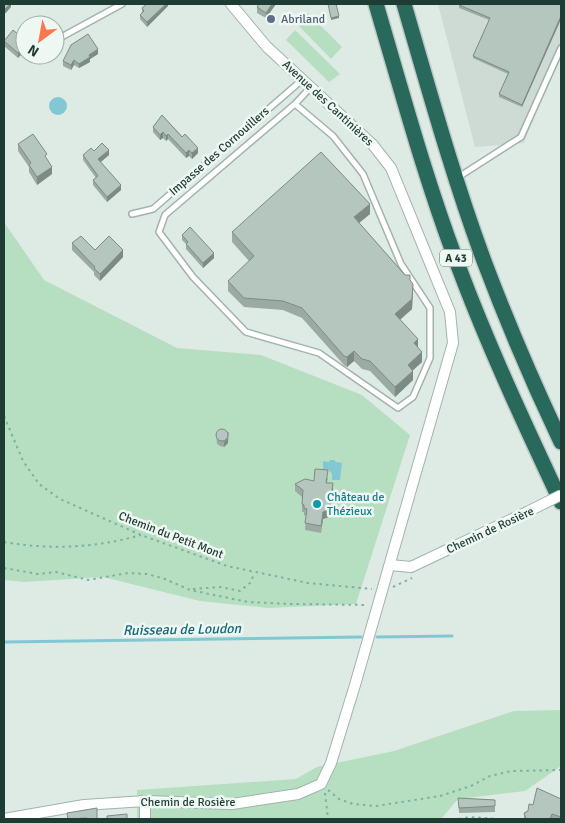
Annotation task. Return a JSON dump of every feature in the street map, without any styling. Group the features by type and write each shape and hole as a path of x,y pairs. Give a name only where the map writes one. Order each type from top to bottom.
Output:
{"highway":[{"name":"A 43","path":"376,4 415,139 459,268 511,397 561,502"},
{"name":"A 43","path":"404,4 441,133 484,260 536,388 561,442"}],"street":[{"name":"Avenue des Cantinières","path":"231,4 268,47 373,145 391,168 450,312 453,343 390,565"},
{"name":"Chemin de Rosière","path":"390,565 411,567 561,496"},
{"path":"321,784 331,763 390,565"},
{"name":"Chemin de Rosière","path":"4,819 84,805 146,801 232,804 298,794 321,784"},
{"path":"145,819 146,801"}],"lane":[{"path":"65,35 122,4"},
{"path":"456,178 521,137 561,48"},
{"name":"Impasse des Cornouillers","path":"132,214 154,209 302,80"},
{"path":"295,104 333,136 363,174 401,264 430,308 430,358 412,397 398,408 319,353 246,332 193,277 159,232 165,215 295,104 310,88"}],"path":[{"name":"Chemin du Petit Mont","path":"4,416 23,461 39,484 60,499 141,535 201,558 254,573 308,583 382,591"},
{"path":"4,542 71,548 117,542 141,535"},
{"path":"4,568 38,574 56,572 88,580 128,573 147,574 165,579 190,590 248,602 378,605"},
{"path":"190,590 221,587 240,591 251,582 254,573"},
{"path":"321,784 339,799 353,804 376,806 440,796 471,786 490,776 511,771 561,770"},
{"path":"321,784 326,796 328,819"},
{"path":"459,819 470,817 498,819"}],"shaded area":[{"path":"438,4 561,4 561,49 524,143 475,147"}],"green space":[{"path":"308,13 342,47 331,59 298,25"},
{"path":"295,30 340,74 329,82 286,40"},
{"path":"4,222 44,280 177,348 261,355 362,395 410,435 356,604 268,608 200,601 103,577 24,582 4,580"},
{"path":"561,710 561,766 525,791 458,799 441,819 137,819 137,790 296,779 317,767 394,751 514,711"}],"water":[{"path":"58,97 64,100 67,106 64,112 58,115 52,112 49,106 52,100"},
{"path":"330,460 342,463 340,480 332,480 332,474 329,470 323,470 323,461 329,462"}],"building":[{"path":"4,4 10,4 4,10"},
{"path":"147,4 166,4 147,22 140,15 144,11 142,8"},
{"path":"259,4 272,4 266,13 257,7"},
{"path":"328,4 336,4 339,16 331,18"},
{"path":"460,4 561,5 561,16 522,105 499,94 509,72 473,56 490,18"},
{"path":"13,30 15,32 15,50 4,41"},
{"path":"88,34 98,49 79,64 74,60 71,65 65,62 65,57 71,45"},
{"path":"162,115 182,137 185,134 198,148 192,153 189,150 186,153 168,134 166,136 163,132 160,135 153,127"},
{"path":"33,134 47,154 45,156 52,167 37,177 29,165 31,163 18,144"},
{"path":"102,143 109,150 98,159 121,185 107,197 93,180 98,176 83,155 91,148 94,151"},
{"path":"321,152 370,204 354,217 405,275 410,275 410,280 413,284 412,299 395,314 418,339 414,343 422,352 408,365 413,371 395,387 370,361 362,359 354,351 347,357 344,356 302,308 283,301 244,298 228,281 254,256 232,232"},
{"path":"190,227 214,253 203,263 186,244 188,242 182,235"},
{"path":"81,236 95,250 109,236 123,250 100,274 72,243"},
{"path":"224,429 227,430 227,440 220,441 217,440 216,433 217,430"},
{"name":"Château de Thézieux","path":"315,469 328,470 326,483 333,483 329,510 323,512 321,526 305,523 307,509 302,504 303,490 295,484 305,479 314,481"},
{"path":"537,788 561,799 561,817 552,814 550,819 526,819 524,813 528,811 529,804 533,805"},
{"path":"458,798 495,800 495,806 459,808"},
{"path":"97,808 97,819 68,819 67,813"},
{"path":"127,814 127,819 107,819 107,816"}],"waterway":[{"name":"Ruisseau de Loudon","path":"377,637 452,636"},
{"name":"Ruisseau de Loudon","path":"4,642 361,637"}],"place":[{"name":"Abriland","path":"271,19"},
{"name":"Château de Thézieux","path":"317,504"}]}
